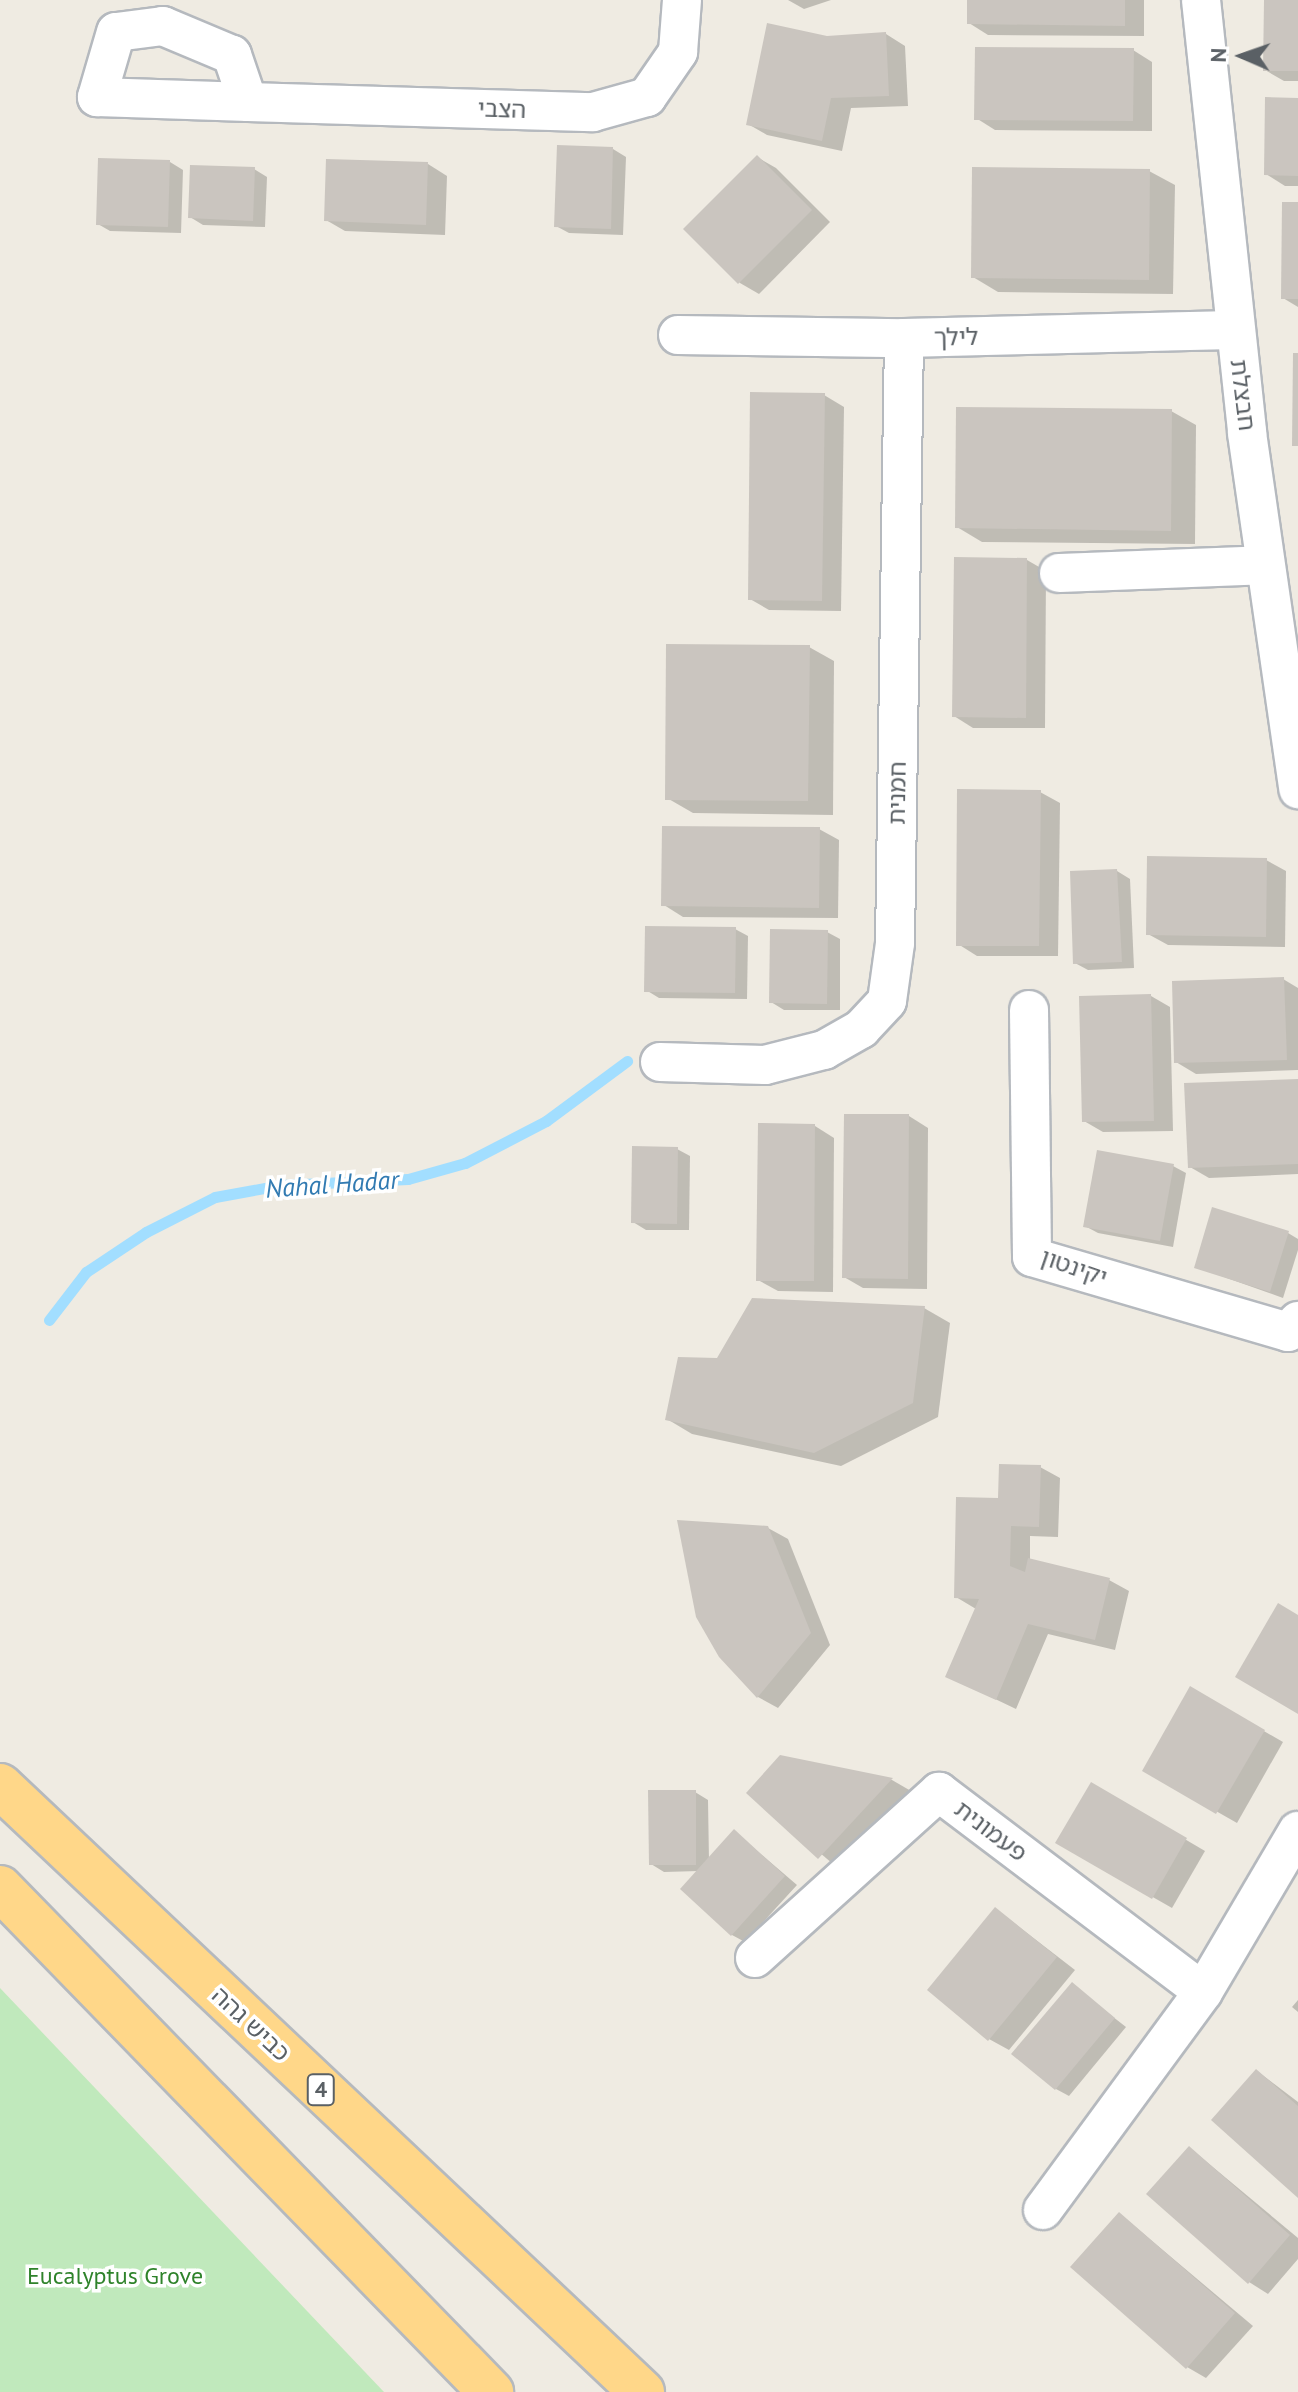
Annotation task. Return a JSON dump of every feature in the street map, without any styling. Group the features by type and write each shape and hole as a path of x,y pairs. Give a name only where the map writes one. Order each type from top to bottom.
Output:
{"highway":[{"name":"כביש גהה","path":"0,1786 642,2392"},
{"path":"0,1888 491,2392"}],"street":[{"name":"הצבי","path":"248,102 593,112 647,97 678,52 682,0"},
{"name":"חבצלת","path":"1201,0 1234,330 1264,565 1298,789"},
{"name":"לילך","path":"678,335 904,338 1234,330"},
{"name":"חמנית","path":"660,1062 765,1065 824,1050 861,1029 887,1001 895,943 904,338"},
{"path":"1059,573 1264,565"},
{"name":"יקינטון","path":"1029,1010 1032,1257 1288,1332 1298,1321"},
{"name":"פעמונית","path":"755,1958 939,1792 1203,1992"},
{"path":"1043,2210 1203,1992 1298,1831"}],"green space":[{"name":"Eucalyptus Grove","path":"0,1988 384,2392 0,2392"}],"building":[{"path":"967,0 1125,0 1125,26 967,24"},
{"path":"1264,0 1298,0 1298,71 1263,71"},
{"path":"767,23 827,36 886,32 889,96 831,98 822,141 746,125"},
{"path":"975,47 1134,48 1133,121 974,120"},
{"path":"1265,97 1298,98 1298,176 1264,175"},
{"path":"557,145 613,147 611,229 554,227"},
{"path":"757,155 812,210 738,284 683,229"},
{"path":"98,158 170,160 168,227 96,225"},
{"path":"326,159 428,162 426,225 324,221"},
{"path":"190,165 255,167 253,221 188,218"},
{"path":"972,167 1150,169 1149,280 971,278"},
{"path":"1282,202 1298,202 1298,299 1281,299"},
{"path":"1293,353 1298,353 1298,446 1292,446"},
{"path":"750,392 825,393 822,601 748,600"},
{"path":"956,407 1172,409 1171,531 955,528"},
{"path":"954,557 1027,558 1026,718 952,717"},
{"path":"666,644 810,645 808,801 665,800"},
{"path":"957,789 1041,790 1039,946 956,946"},
{"path":"662,826 820,827 819,908 661,906"},
{"path":"1147,856 1267,858 1266,937 1146,935"},
{"path":"1117,869 1122,962 1073,964 1070,871"},
{"path":"645,926 736,927 735,993 644,992"},
{"path":"770,929 828,930 827,1004 769,1003"},
{"path":"1284,977 1287,1060 1174,1063 1172,981"},
{"path":"1151,994 1154,1121 1082,1122 1079,996"},
{"path":"1298,1079 1298,1164 1188,1168 1184,1083"},
{"path":"844,1114 909,1114 908,1279 842,1278"},
{"path":"758,1123 815,1124 814,1281 756,1281"},
{"path":"632,1146 678,1147 677,1224 631,1223"},
{"path":"1097,1150 1174,1164 1160,1241 1083,1227"},
{"path":"1212,1207 1289,1231 1270,1292 1194,1268"},
{"path":"752,1298 925,1306 913,1403 814,1453 665,1420 678,1357 717,1358"},
{"path":"999,1464 1041,1465 1039,1527 1011,1526 1010,1566 1025,1572 1028,1558 1110,1578 1095,1640 1028,1624 996,1700 945,1677 979,1599 954,1598 956,1497 998,1498"},
{"path":"677,1520 768,1526 811,1633 757,1698 719,1657 696,1617"},
{"path":"1278,1603 1298,1615 1298,1714 1235,1677"},
{"path":"1190,1686 1265,1730 1216,1814 1142,1771"},
{"path":"780,1755 893,1778 818,1859 746,1793"},
{"path":"1091,1782 1187,1838 1152,1899 1055,1843"},
{"path":"648,1790 696,1790 696,1865 649,1865"},
{"path":"734,1829 785,1876 731,1936 680,1889"},
{"path":"995,1907 1057,1957 988,2041 927,1990"},
{"path":"1072,1982 1115,2018 1055,2090 1011,2054"},
{"path":"1256,2069 1298,2106 1298,2198 1211,2120"},
{"path":"1189,2146 1290,2235 1248,2284 1146,2194"},
{"path":"1119,2212 1235,2313 1186,2369 1070,2267"}],"waterway":[{"name":"Nahal Hadar","path":"49,1320 86,1272 146,1232 215,1197 281,1185 408,1179 465,1163 546,1121 627,1061"}]}
